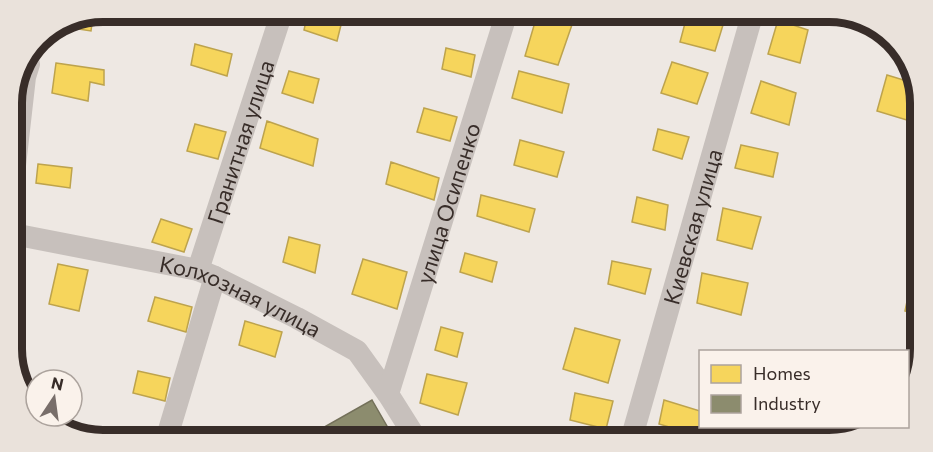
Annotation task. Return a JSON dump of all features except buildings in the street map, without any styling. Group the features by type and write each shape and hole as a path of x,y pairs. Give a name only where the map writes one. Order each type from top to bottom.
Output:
{"street":[{"name":"Гранитная улица","path":"168,430 206,274 279,22"},
{"name":"улица Осипенко","path":"388,394 504,22"},
{"name":"Киевская улица","path":"634,429 750,22"},
{"name":"Колхозная улица","path":"22,236 206,274 297,318 357,351 410,430"}]}
